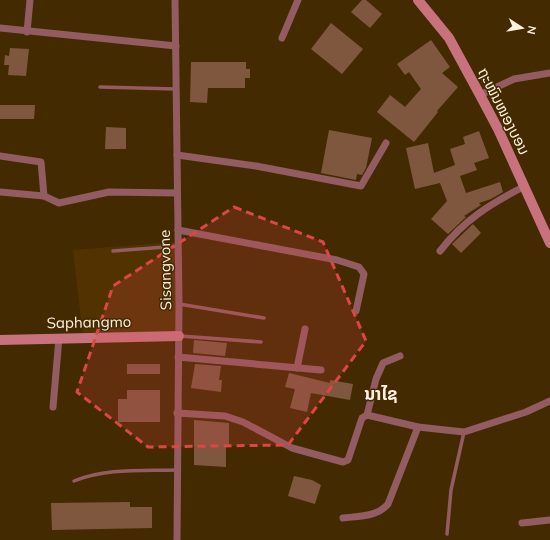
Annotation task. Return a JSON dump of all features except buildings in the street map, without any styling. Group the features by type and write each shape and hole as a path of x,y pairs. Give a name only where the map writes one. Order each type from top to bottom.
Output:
{"street":[{"path":"27,32 30,0"},
{"name":"Sisangvone","path":"175,0 176,193 179,304 176,470 177,540"},
{"path":"282,38 298,0"},
{"name":"ຖະໜົນໜອງບອນ","path":"418,0 449,38 480,95 525,186 550,243"},
{"path":"0,28 27,32 176,46"},
{"path":"480,95 514,79 550,73"},
{"path":"177,155 256,166 361,186 386,143"},
{"path":"0,156 41,162 44,196"},
{"path":"440,251 465,223 490,205 525,186"},
{"path":"0,192 44,196 59,203 109,192 176,193"},
{"path":"541,221 550,228"},
{"path":"178,230 337,260 360,267 364,274 356,311"},
{"path":"297,368 306,329"},
{"name":"Saphangmo","path":"0,340 179,336"},
{"path":"53,407 59,338"},
{"path":"177,413 225,416 242,422 292,448 343,462 348,460 362,418 367,415 376,379 383,363 400,356"},
{"path":"178,357 321,370"},
{"path":"367,415 418,427 464,432 526,412 550,401"},
{"path":"343,518 372,515 388,504 418,427"},
{"path":"522,523 550,520"}],"lane":[{"path":"100,87 176,90"},
{"path":"113,251 178,246"},
{"path":"179,304 264,318"},
{"path":"179,336 261,342"},
{"path":"447,534 451,490 464,432"},
{"path":"74,481 85,476 112,472 176,470"}],"highlighted area":[{"path":"234,207 323,242 366,341 288,445 148,447 77,392 113,286"}],"shaded area":[{"path":"175,242 177,333 83,336 73,250"}],"district":[{"name":"ນາໄຊ","path":"381,393"}]}
